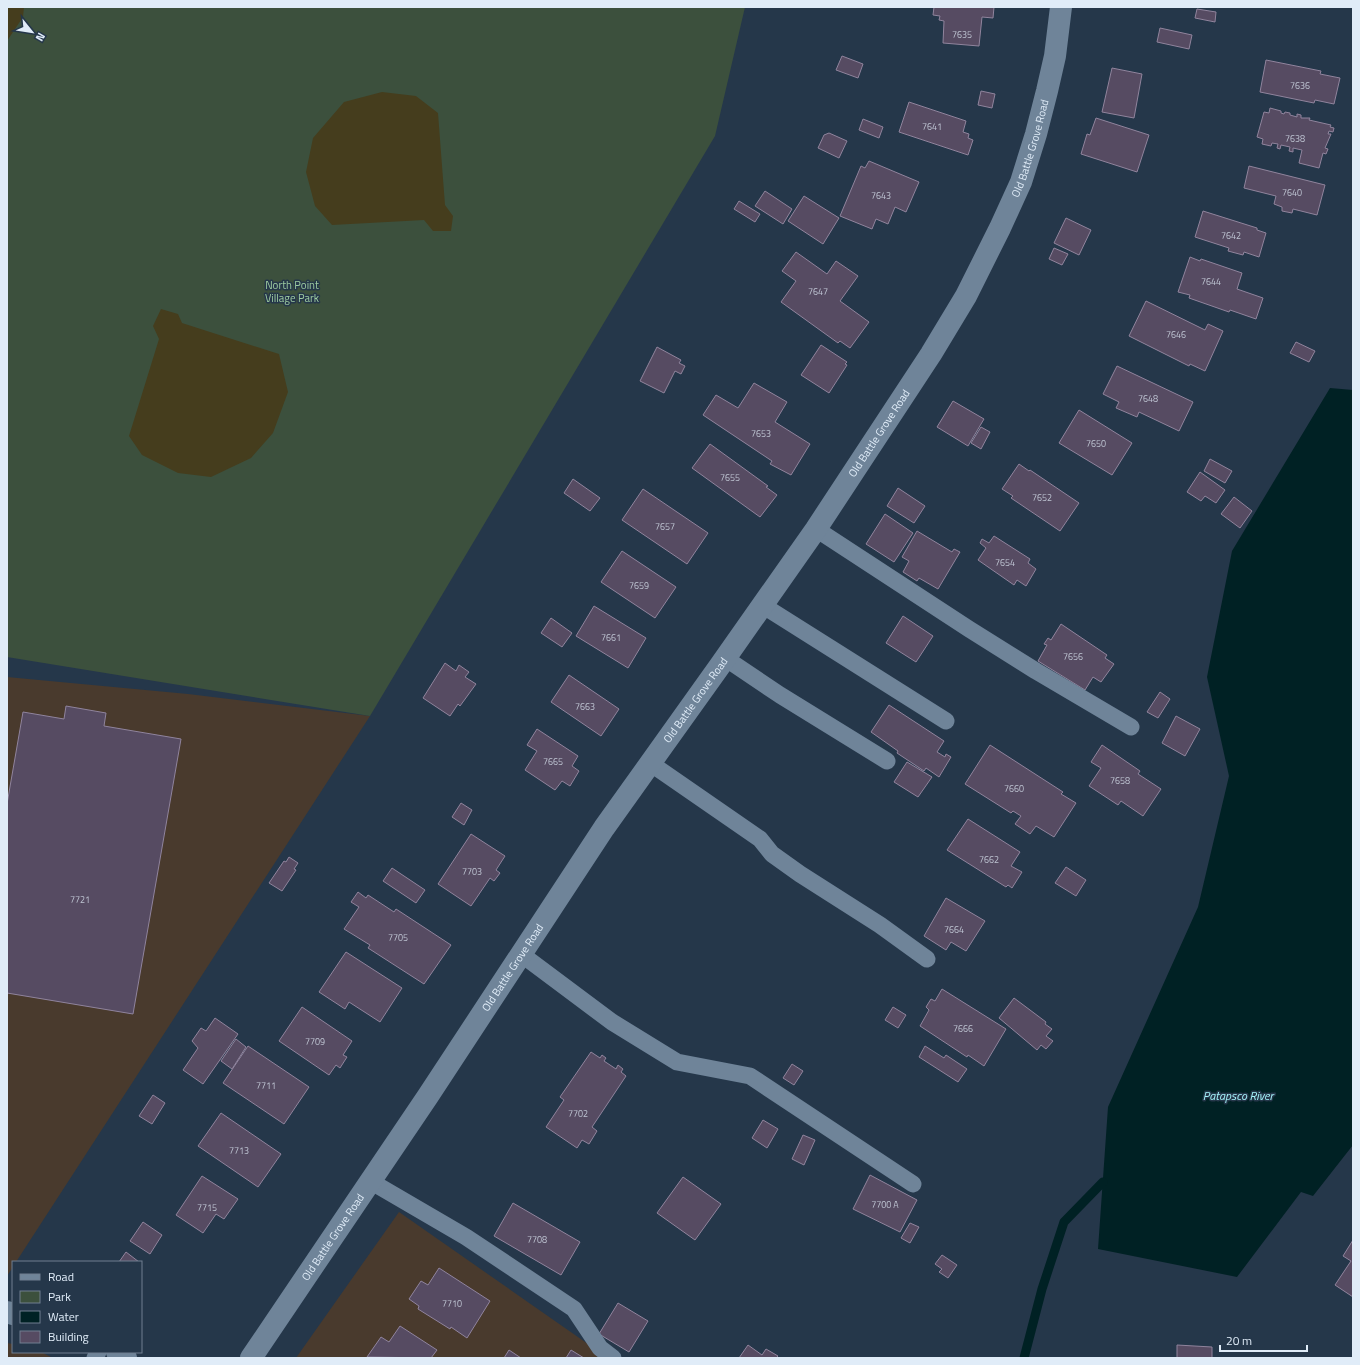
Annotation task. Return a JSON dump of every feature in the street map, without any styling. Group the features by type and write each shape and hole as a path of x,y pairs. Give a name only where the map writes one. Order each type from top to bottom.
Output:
{"street":[{"name":"Old Battle Grove Road","path":"251,1358 604,828 816,529 934,348 966,296 1021,182 1036,134 1055,56 1061,7"}],"lane":[{"path":"816,529 976,633 1131,727"},
{"path":"762,605 946,721"},
{"path":"725,658 780,695 887,761"},
{"path":"650,763 760,839 772,854 800,874 880,925 927,959"},
{"path":"521,954 612,1022 678,1062 750,1076 914,1184"},
{"path":"370,1181 466,1237 574,1309 600,1348 613,1358"}],"shaded area":[{"path":"7,677 188,694 370,716 17,1261 12,1261 12,1268 7,1276"},
{"path":"399,1212 608,1358 296,1358"},
{"path":"7,1343 12,1344 12,1353 43,1353 53,1358 7,1358"}],"green space":[{"name":"North Point Village Park","path":"7,7 745,7 715,136 370,716 7,657"}],"sand":[{"path":"7,7 24,7 23,17 7,41"},
{"path":"382,92 416,96 438,113 445,205 453,216 451,231 433,231 424,220 332,225 315,206 306,172 313,138 344,102"},
{"path":"161,309 178,314 182,323 279,354 288,392 273,433 251,458 211,477 178,473 142,455 129,436 159,339 153,326"}],"water":[{"name":"Patapsco River","path":"1330,388 1353,390 1353,1145 1313,1196 1301,1192 1237,1277 1098,1249 1108,1107 1198,907 1229,776 1207,677 1232,551"}],"building":[{"path":"934,7 994,7 993,18 982,17 979,46 943,43 944,21 939,20 940,16 933,15"},
{"path":"1197,9 1216,12 1215,22 1195,18"},
{"path":"1160,28 1192,35 1189,49 1157,42"},
{"path":"842,56 863,64 858,78 836,70"},
{"path":"1266,60 1321,71 1320,74 1340,78 1334,104 1315,100 1314,103 1260,92"},
{"path":"1112,68 1142,74 1134,118 1102,112"},
{"path":"981,91 995,94 992,108 978,105"},
{"path":"909,102 966,121 963,132 969,134 968,138 973,140 968,155 899,132"},
{"path":"1270,108 1281,111 1281,113 1284,114 1285,112 1290,113 1290,115 1297,117 1297,114 1301,115 1301,118 1310,118 1309,120 1331,125 1330,127 1334,128 1333,132 1329,131 1328,134 1331,134 1325,148 1328,149 1326,154 1323,153 1319,168 1299,163 1302,150 1293,148 1293,152 1289,151 1290,147 1281,145 1280,149 1277,148 1278,144 1272,143 1271,146 1262,144 1263,139 1257,137 1264,112 1269,113"},
{"path":"1096,118 1149,135 1137,172 1081,154 1087,134 1090,135"},
{"path":"863,119 883,127 879,138 859,130"},
{"path":"829,133 847,141 839,158 818,148 824,135"},
{"path":"869,161 919,182 906,212 895,207 888,224 876,219 872,229 840,216 861,166 865,168"},
{"path":"1249,166 1325,185 1317,215 1293,209 1292,213 1282,211 1282,207 1274,204 1276,196 1244,188"},
{"path":"765,191 792,209 783,224 755,206"},
{"path":"804,196 839,218 823,244 788,221"},
{"path":"739,201 760,214 755,222 734,209"},
{"path":"1203,211 1257,228 1257,230 1266,233 1259,257 1244,252 1243,255 1228,251 1229,248 1195,237"},
{"path":"1066,218 1091,230 1079,255 1054,243"},
{"path":"1054,248 1068,254 1062,265 1049,259"},
{"path":"796,252 827,274 836,261 858,276 840,301 869,322 850,348 840,341 838,343 781,302 796,281 782,271"},
{"path":"1190,257 1200,261 1201,259 1242,273 1237,289 1263,298 1256,319 1230,310 1229,312 1189,298 1190,295 1178,292"},
{"path":"1146,301 1205,330 1208,324 1223,331 1205,371 1190,364 1189,366 1129,336"},
{"path":"1296,342 1315,351 1309,362 1290,353"},
{"path":"821,345 847,362 845,364 847,365 829,393 801,375"},
{"path":"657,347 681,360 679,363 685,366 681,374 675,371 664,393 640,381"},
{"path":"1117,366 1193,402 1179,431 1139,412 1137,417 1116,408 1119,402 1103,394"},
{"path":"754,383 787,402 775,422 810,444 791,475 770,464 772,461 703,415 716,395 738,408"},
{"path":"953,401 984,419 968,446 937,427"},
{"path":"1079,410 1132,443 1112,475 1059,443"},
{"path":"981,427 990,432 981,449 971,443"},
{"path":"710,444 768,486 766,487 777,495 760,517 692,468"},
{"path":"1210,459 1232,471 1225,483 1204,471"},
{"path":"1019,464 1079,503 1060,531 1011,498 1013,496 1002,489"},
{"path":"1200,472 1225,490 1216,503 1205,496 1201,501 1187,492"},
{"path":"573,479 600,498 590,511 564,493"},
{"path":"898,488 925,506 914,523 887,506"},
{"path":"643,489 708,533 687,564 622,520"},
{"path":"1234,497 1252,511 1240,528 1221,514"},
{"path":"885,514 913,533 894,562 866,544"},
{"path":"917,531 952,552 954,549 960,552 938,589 919,578 917,581 903,572 909,561 902,557"},
{"path":"994,536 1030,559 1028,563 1036,569 1026,586 1017,580 1014,585 978,560 986,548 980,543 982,539 989,543"},
{"path":"622,551 676,587 655,618 601,582"},
{"path":"594,606 646,638 628,668 576,636"},
{"path":"903,616 933,636 916,662 886,643"},
{"path":"551,618 572,633 562,647 541,633"},
{"path":"1061,624 1107,655 1105,658 1114,664 1101,682 1093,677 1085,690 1038,661 1047,645 1044,644 1048,638 1051,640"},
{"path":"445,663 456,671 459,665 469,672 465,677 476,684 460,706 458,704 450,716 423,698"},
{"path":"569,675 619,709 601,736 551,702"},
{"path":"1160,692 1170,699 1158,718 1147,712"},
{"path":"889,705 944,741 937,752 945,757 946,754 951,757 939,777 926,768 924,771 897,753 898,751 871,732"},
{"path":"66,706 106,713 104,726 181,739 133,1014 7,993 7,804 23,712 64,719"},
{"path":"1176,716 1200,729 1185,756 1162,743"},
{"path":"537,729 578,756 572,766 579,771 570,786 562,781 555,790 525,770 537,751 527,745"},
{"path":"990,745 1063,792 1061,794 1076,803 1054,837 1036,826 1030,834 1015,824 1021,816 1013,811 1011,813 965,784"},
{"path":"1102,745 1140,771 1138,774 1161,789 1143,816 1121,801 1118,805 1089,786 1101,768 1091,762"},
{"path":"907,762 932,777 918,797 894,782"},
{"path":"461,803 472,810 464,825 452,817"},
{"path":"968,819 1020,852 1011,866 1022,872 1012,888 1008,885 1006,887 947,850"},
{"path":"471,834 505,856 496,870 500,873 494,881 490,878 471,906 438,884"},
{"path":"289,857 298,863 294,869 296,870 282,891 269,883 284,861 286,862"},
{"path":"1066,867 1086,880 1076,896 1055,883"},
{"path":"392,868 425,890 416,903 383,881"},
{"path":"358,892 366,898 368,895 394,912 396,909 451,945 424,984 368,948 370,945 344,929 359,907 351,902"},
{"path":"946,898 985,921 966,951 951,942 946,950 924,936"},
{"path":"346,952 402,988 380,1022 349,1002 345,1009 319,992"},
{"path":"942,989 1006,1029 984,1066 968,1055 967,1057 920,1026 929,1010 926,1007 931,999 935,1001"},
{"path":"1014,998 1046,1022 1045,1024 1052,1029 1046,1036 1053,1041 1046,1049 1041,1045 1037,1050 999,1018"},
{"path":"302,1007 352,1041 343,1055 347,1057 340,1068 336,1065 329,1075 279,1041"},
{"path":"893,1007 906,1015 898,1028 885,1020"},
{"path":"215,1018 238,1034 203,1084 183,1070 198,1048 192,1041 201,1028 206,1031"},
{"path":"236,1039 246,1047 232,1069 221,1061"},
{"path":"248,1046 309,1087 284,1124 223,1083"},
{"path":"925,1046 944,1058 946,1055 967,1069 958,1082 919,1057"},
{"path":"591,1052 600,1058 602,1055 606,1058 604,1061 616,1069 618,1065 623,1069 621,1072 626,1076 592,1127 597,1131 589,1144 582,1140 577,1148 546,1127 564,1100 560,1097"},
{"path":"792,1064 803,1071 794,1085 783,1078"},
{"path":"153,1095 165,1103 152,1124 139,1116"},
{"path":"221,1113 281,1154 258,1187 198,1146"},
{"path":"763,1120 778,1129 767,1148 752,1138"},
{"path":"803,1135 815,1140 804,1165 792,1159"},
{"path":"870,1175 917,1200 900,1232 853,1209"},
{"path":"202,1176 238,1199 224,1219 216,1214 203,1233 176,1215"},
{"path":"683,1177 721,1204 695,1240 657,1213"},
{"path":"513,1203 580,1242 561,1275 494,1236"},
{"path":"143,1222 162,1235 150,1254 130,1241"},
{"path":"910,1223 919,1227 910,1243 901,1238"},
{"path":"1353,1240 1353,1297 1335,1285 1351,1261 1343,1256"},
{"path":"126,1252 138,1261 120,1261"},
{"path":"942,1255 957,1265 948,1278 939,1272 942,1269 935,1264"},
{"path":"439,1268 490,1301 467,1338 451,1327 450,1329 418,1309 419,1306 409,1299 421,1281 428,1285"},
{"path":"618,1303 648,1321 629,1352 599,1334"},
{"path":"400,1326 437,1350 431,1358 367,1357 381,1337 389,1342"},
{"path":"748,1345 762,1355 766,1349 778,1356 776,1358 739,1358"},
{"path":"1177,1345 1212,1347 1212,1358 1177,1358"},
{"path":"509,1350 521,1358 504,1358"},
{"path":"571,1350 584,1358 566,1358"}],"waterway":[{"path":"1024,1358 1042,1289 1064,1222 1103,1182"}]}
